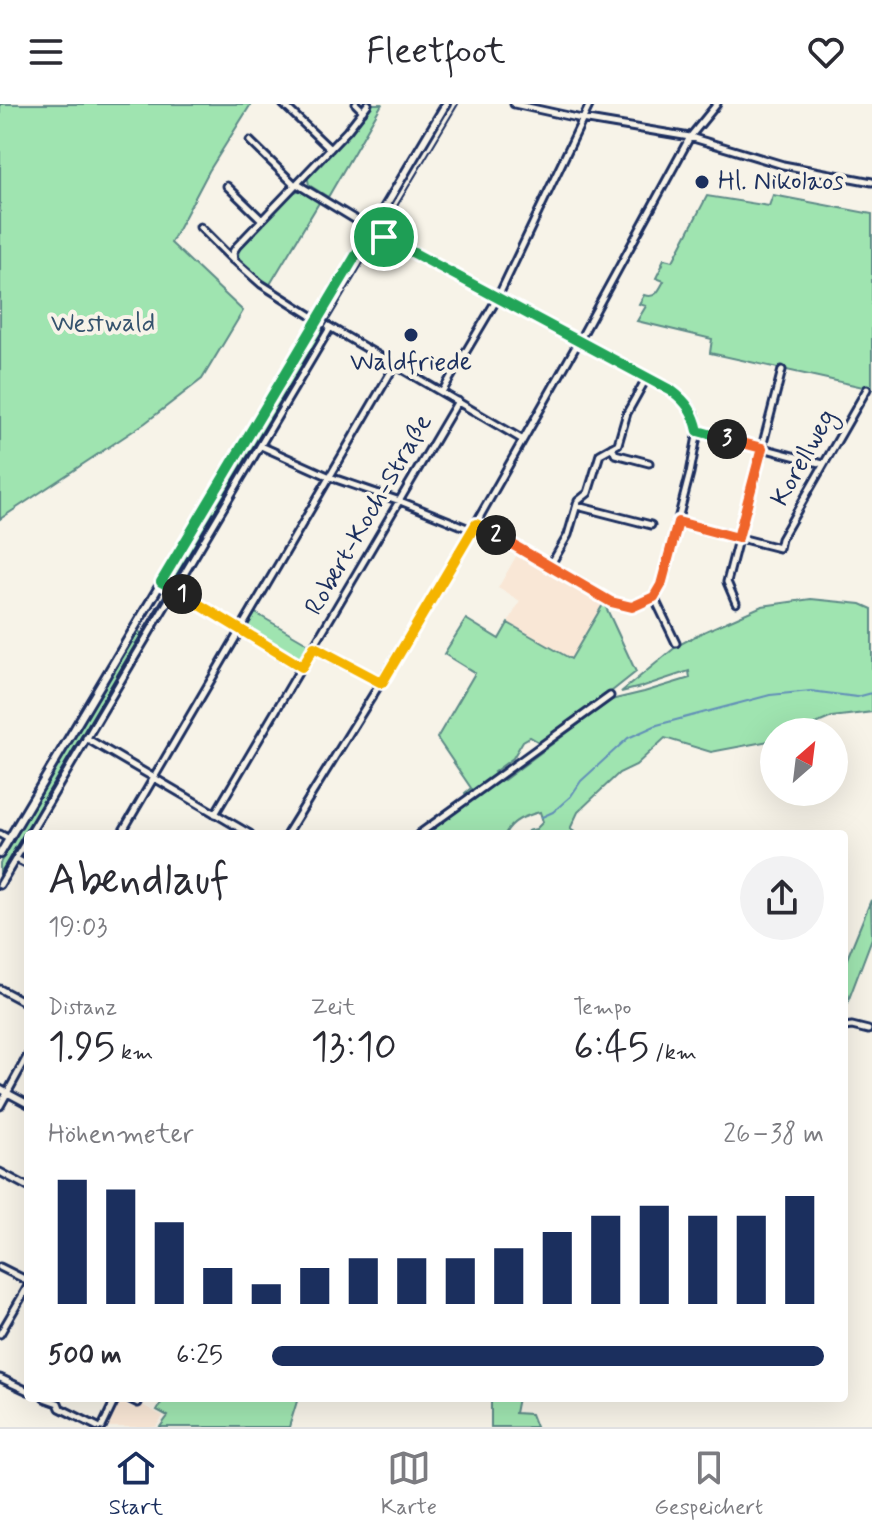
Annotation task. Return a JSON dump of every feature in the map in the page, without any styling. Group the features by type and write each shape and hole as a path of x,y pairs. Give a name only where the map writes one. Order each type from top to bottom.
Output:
{"street":[{"path":"283,104 330,149"},
{"path":"356,104 363,111"},
{"path":"234,260 233,252 237,246 330,149 368,104"},
{"path":"0,854 446,104"},
{"path":"514,104 690,137 783,165 872,182"},
{"path":"442,392 497,299 590,104"},
{"path":"290,830 382,683 474,527 690,137 717,104"},
{"path":"250,141 296,184 371,230 672,391 688,405 695,416 698,431 661,585 654,597 632,607 611,602 474,527 330,477 261,446"},
{"path":"227,186 262,220"},
{"path":"200,227 261,284 330,328 523,440"},
{"path":"32,830 330,328"},
{"path":"123,830 395,365"},
{"path":"736,603 727,582 782,370"},
{"path":"550,566 568,535 578,501 588,493 600,454 618,444 627,413 647,377"},
{"name":"Korellweg","path":"738,538 779,548 781,539 867,389"},
{"name":"Robert-Koch-Straße","path":"215,814 458,401"},
{"path":"698,431 823,464"},
{"path":"612,447 615,454 649,463"},
{"path":"577,506 651,525"},
{"path":"678,522 738,538"},
{"path":"161,582 302,667"},
{"path":"654,597 676,643"},
{"path":"314,647 382,683"},
{"path":"425,830 610,696"},
{"path":"86,738 243,830"},
{"path":"0,834 9,839"},
{"path":"0,885 24,845"},
{"path":"16,859 24,863"},
{"path":"0,989 24,1001"},
{"path":"848,1026 868,1030"},
{"path":"0,1106 24,1062"},
{"path":"0,1089 24,1102"},
{"path":"0,1172 24,1185"},
{"path":"0,1267 24,1282"},
{"path":"0,1334 24,1291"},
{"path":"0,1378 24,1389"},
{"path":"60,1402 60,1408 100,1427 114,1402"}],"shaded area":[{"path":"518,553 604,603 571,660 508,623 520,601 498,588"},
{"path":"118,1402 133,1408 140,1404 163,1416 156,1427 106,1427"}],"green space":[{"name":"Westwald","path":"0,104 251,104 209,171 171,243 243,311 202,379 145,423 0,519"},
{"path":"371,104 382,104 328,197 309,185 307,175"},
{"path":"297,191 320,201 269,286 241,262 238,258 239,247 291,192"},
{"path":"773,195 872,214 872,389 710,353 712,339 637,321 646,306 639,304 644,295 654,295 664,281 656,278 664,259 673,261 707,196 769,206"},
{"path":"321,326 327,329 309,361 175,582 170,581 170,576"},
{"path":"811,599 861,604 872,609 872,712 830,718 760,718 760,743 711,752 665,738 636,765 619,773 578,812 572,830 532,830 543,822 540,812 524,817 507,830 431,830 470,802 465,793 471,788 437,738 475,673 444,654 466,619 499,639 508,623 571,659 604,603 636,672 544,745 530,737 523,741 513,758 494,772 504,780 611,700 690,678 689,671 621,692 677,646 762,606"},
{"path":"252,611 314,647 302,667 240,630"},
{"path":"137,634 146,634 29,830 24,830 24,838 0,879 0,863"},
{"path":"871,900 872,938 848,1001 848,956"},
{"path":"162,1402 297,1402 289,1427 160,1427 168,1416 157,1410"},
{"path":"491,1402 517,1402 515,1413 531,1414 536,1427 491,1427"}],"waterway":[{"path":"542,817 553,812 571,796 581,781 628,738 657,725 770,695 811,691 857,697 872,693"}],"tram line":[{"path":"26,830 458,104"},
{"path":"0,874 24,833"}],"place":[{"name":"Hl. Nikolaos","path":"702,182"},
{"name":"Waldfriede","path":"411,335"}],"route":[{"path":"371,230 384,237 672,391 688,405 695,416 698,431 762,448 738,538 678,522 661,585 654,597 632,607 611,602 476,524 382,683 314,647 302,667 161,582 371,230"}]}
